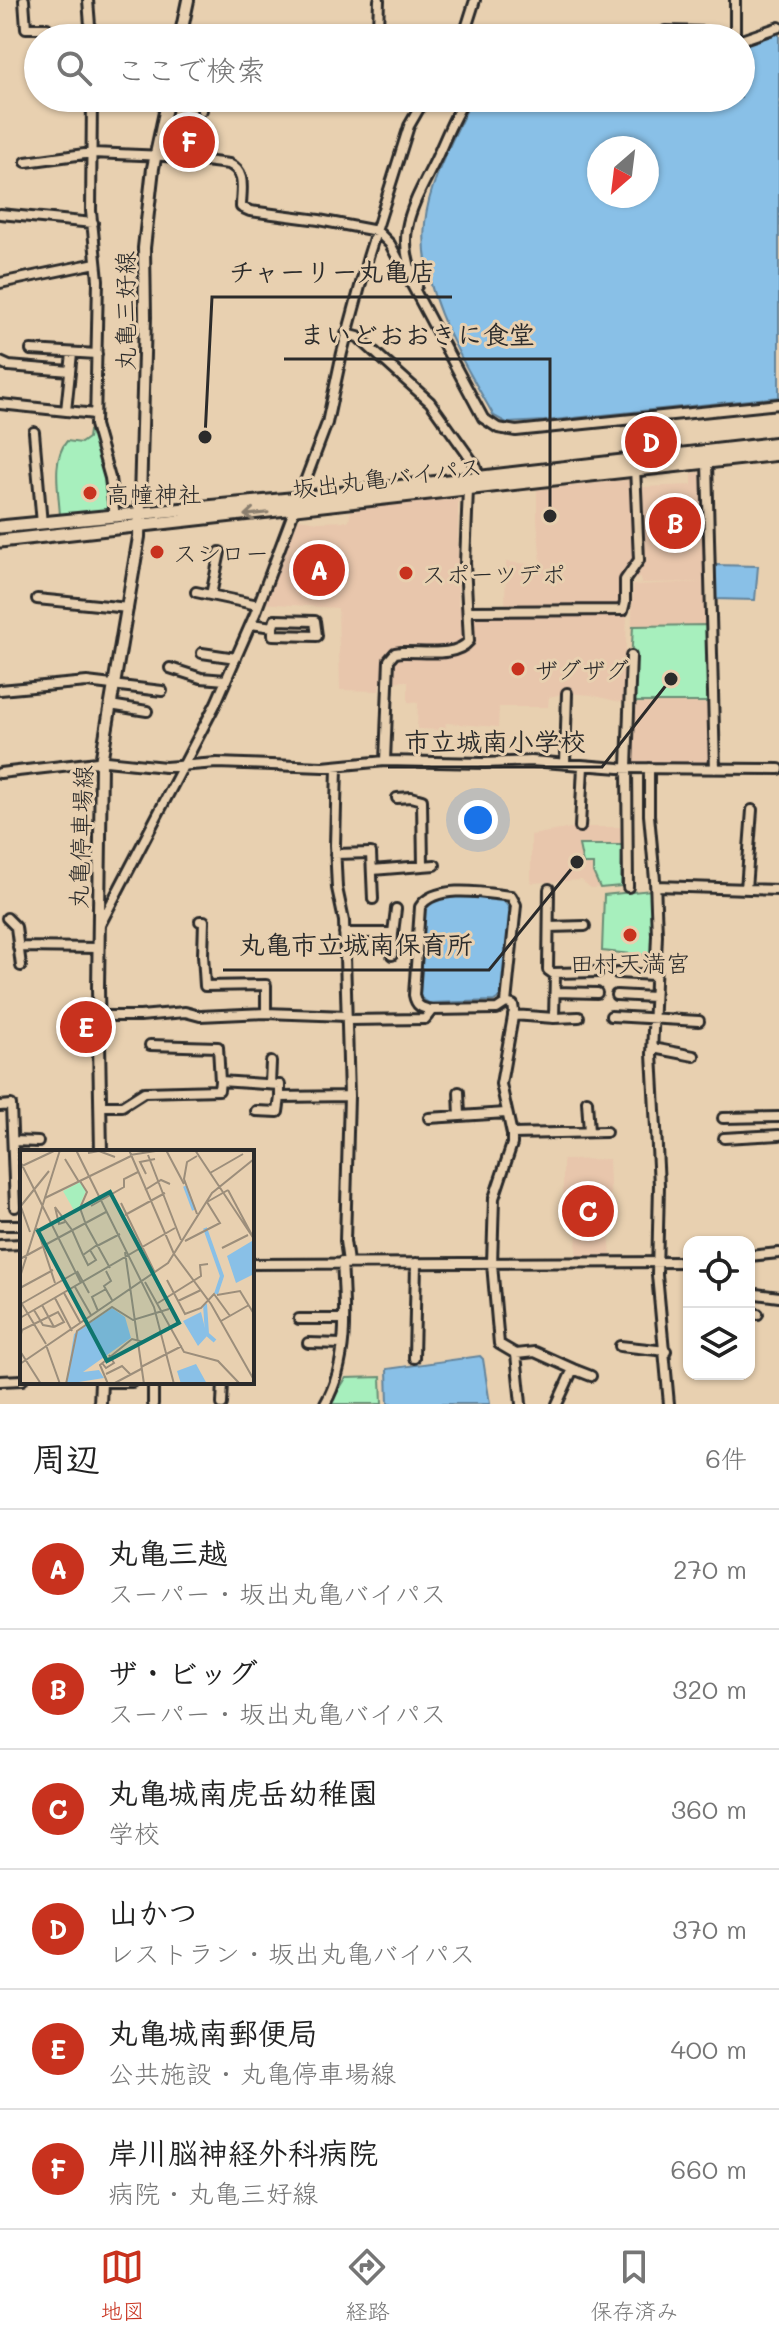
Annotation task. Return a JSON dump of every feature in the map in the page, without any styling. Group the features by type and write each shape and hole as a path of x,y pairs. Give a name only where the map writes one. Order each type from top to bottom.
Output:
{"highway":[{"name":"坂出丸亀バイパス","path":"0,541 140,520 468,489 779,443"},
{"name":"坂出丸亀バイパス","path":"298,504 479,476 707,462 779,454"},
{"name":"坂出丸亀バイパス","path":"0,527 115,517 140,520"}],"main road":[{"path":"183,24 188,0"},
{"name":"丸亀三好線","path":"140,520 144,248 165,112"},
{"name":"丸亀停車場線","path":"101,1150 98,929 101,762 140,520"},
{"path":"100,1404 103,1384"}],"street":[{"path":"24,0 26,24"},
{"path":"88,0 90,24"},
{"path":"378,24 379,0"},
{"path":"467,24 475,0"},
{"path":"735,0 735,24"},
{"path":"755,35 779,27"},
{"path":"92,112 97,354 95,425 110,478 115,517"},
{"path":"98,929 226,680 298,504 327,423 346,334 409,126 417,112"},
{"path":"459,112 416,197 405,241 406,258 431,316 483,418 498,428 516,431 779,404"},
{"path":"26,162 92,153 229,164 242,173 241,207 377,231 390,244 431,316"},
{"path":"0,214 93,223"},
{"path":"0,283 96,263"},
{"path":"346,334 358,337 430,402 475,465 479,476"},
{"path":"31,350 97,354"},
{"path":"66,411 72,353"},
{"path":"0,362 9,366 70,371"},
{"path":"0,404 95,414"},
{"path":"34,432 42,524"},
{"path":"707,462 715,769"},
{"path":"468,611 623,610 625,580 639,560 635,465"},
{"path":"385,761 389,660 395,653 460,649 469,641 465,563 468,489"},
{"path":"211,595 220,552"},
{"path":"196,592 258,605"},
{"path":"37,599 128,608"},
{"path":"275,620 315,621 317,636 273,635 273,627 275,620"},
{"path":"251,624 273,627"},
{"path":"202,653 236,658"},
{"path":"628,887 627,767 631,656"},
{"path":"170,668 201,678 226,680"},
{"path":"0,690 87,682 162,691"},
{"path":"565,764 567,693"},
{"path":"110,705 147,711"},
{"path":"0,773 101,762 165,767 217,763 337,767 385,761 531,761 583,766 779,769"},
{"path":"580,827 583,766"},
{"path":"325,1404 335,1385 342,1357 349,1096 344,933 335,854 337,767"},
{"path":"649,768 657,935 653,1048 659,1185 657,1275 669,1404"},
{"path":"397,798 422,800 423,866"},
{"path":"746,889 752,810"},
{"path":"335,854 371,853 373,899"},
{"path":"372,870 435,865"},
{"path":"656,886 779,890"},
{"path":"549,889 548,970 553,973 598,972"},
{"path":"506,1003 516,905 511,896 470,892 425,898 420,907 416,1002 422,1008 432,1010 497,1009 506,1003 513,1005 501,1084 512,1144 494,1198 492,1264 499,1344 516,1354 535,1352 591,1376"},
{"path":"392,955 396,909"},
{"path":"7,918 16,927 21,966"},
{"path":"200,921 204,921 205,986 266,985 266,1013"},
{"path":"549,927 585,926"},
{"path":"344,933 393,933"},
{"path":"18,947 98,948"},
{"path":"553,973 554,1018"},
{"path":"617,973 654,975"},
{"path":"555,992 597,993"},
{"path":"616,995 654,997"},
{"path":"99,1016 185,1012 200,1016 266,1013 425,1019 432,1010"},
{"path":"513,1015 579,1017"},
{"path":"611,1016 699,1021"},
{"path":"101,1106 122,1106 144,1092 219,1090 218,1047 150,1045"},
{"path":"653,1048 694,1056"},
{"path":"270,1084 271,1062"},
{"path":"220,1081 280,1085 278,1112 256,1111"},
{"path":"459,1092 460,1116"},
{"path":"280,1097 349,1096"},
{"path":"587,1101 589,1132"},
{"path":"0,1106 11,1105 15,1207"},
{"path":"429,1118 506,1113"},
{"path":"723,1118 779,1117"},
{"path":"512,1134 606,1132"},
{"path":"724,1138 779,1135"},
{"path":"13,1141 38,1142"},
{"path":"0,1245 20,1244"},
{"path":"755,1255 779,1253"},
{"path":"254,1264 683,1262"},
{"path":"414,1358 416,1263"},
{"path":"755,1294 779,1297"},
{"path":"299,1319 310,1323 343,1319"},
{"path":"308,1343 342,1344"},
{"path":"620,1346 666,1351"},
{"path":"516,1354 521,1404"},
{"path":"557,1404 573,1369"},
{"path":"0,1381 20,1380"},
{"path":"222,1404 223,1384"}],"shaded area":[{"path":"702,472 706,481 710,583 714,565 758,566 755,600 714,599 714,586 712,764 709,765 627,763 633,585 703,582 641,583 640,578 628,581 624,703 567,693 549,697 548,707 499,707 498,727 446,723 445,730 417,729 418,703 408,702 408,681 380,682 379,691 340,690 338,608 261,603 299,519 349,521 351,510 458,497 458,606 505,608 506,562 541,565 537,490 642,478 643,487 692,485 692,473"},
{"path":"577,827 624,827 621,886 591,888 581,880 531,883 531,835"},
{"path":"609,1159 611,1259 576,1260 577,1223 563,1223 563,1160"}],"green space":[{"path":"89,431 95,432 107,477 111,510 60,516 57,467 62,448 67,441 81,443 88,438"},
{"path":"709,625 712,702 629,702 633,626"},
{"path":"579,845 622,845 621,886 600,888 593,864 583,864"},
{"path":"651,890 651,956 602,951 604,895"},
{"path":"381,1377 382,1404 330,1404 346,1378"}],"water":[{"path":"779,32 779,397 544,421 507,423 494,416 456,348 428,274 425,223 432,191 466,112 755,112 755,40"},
{"path":"714,565 758,566 755,600 714,599"},
{"path":"466,895 498,898 510,911 503,995 494,1001 429,1003 420,994 425,906 432,898"},
{"path":"480,1356 490,1404 388,1404 387,1369"}],"place":[{"name":"岸川脳神経外科病院","path":"189,142"},
{"name":"チャーリー丸亀店","path":"205,437"},
{"name":"山かつ","path":"651,442"},
{"name":"高幢神社","path":"90,493"},
{"name":"まいどおおきに食堂","path":"550,516"},
{"name":"ザ・ビッグ","path":"675,523"},
{"name":"スシロー","path":"157,552"},
{"name":"丸亀三越","path":"319,570"},
{"name":"スポーツデポ","path":"406,573"},
{"name":"ザグザグ","path":"518,669"},
{"name":"市立城南小学校","path":"671,679"},
{"name":"丸亀市立城南保育所","path":"577,862"},
{"name":"田村天満宮","path":"630,935"},
{"name":"丸亀城南郵便局","path":"86,1027"},
{"name":"丸亀城南虎岳幼稚園","path":"588,1211"}]}
